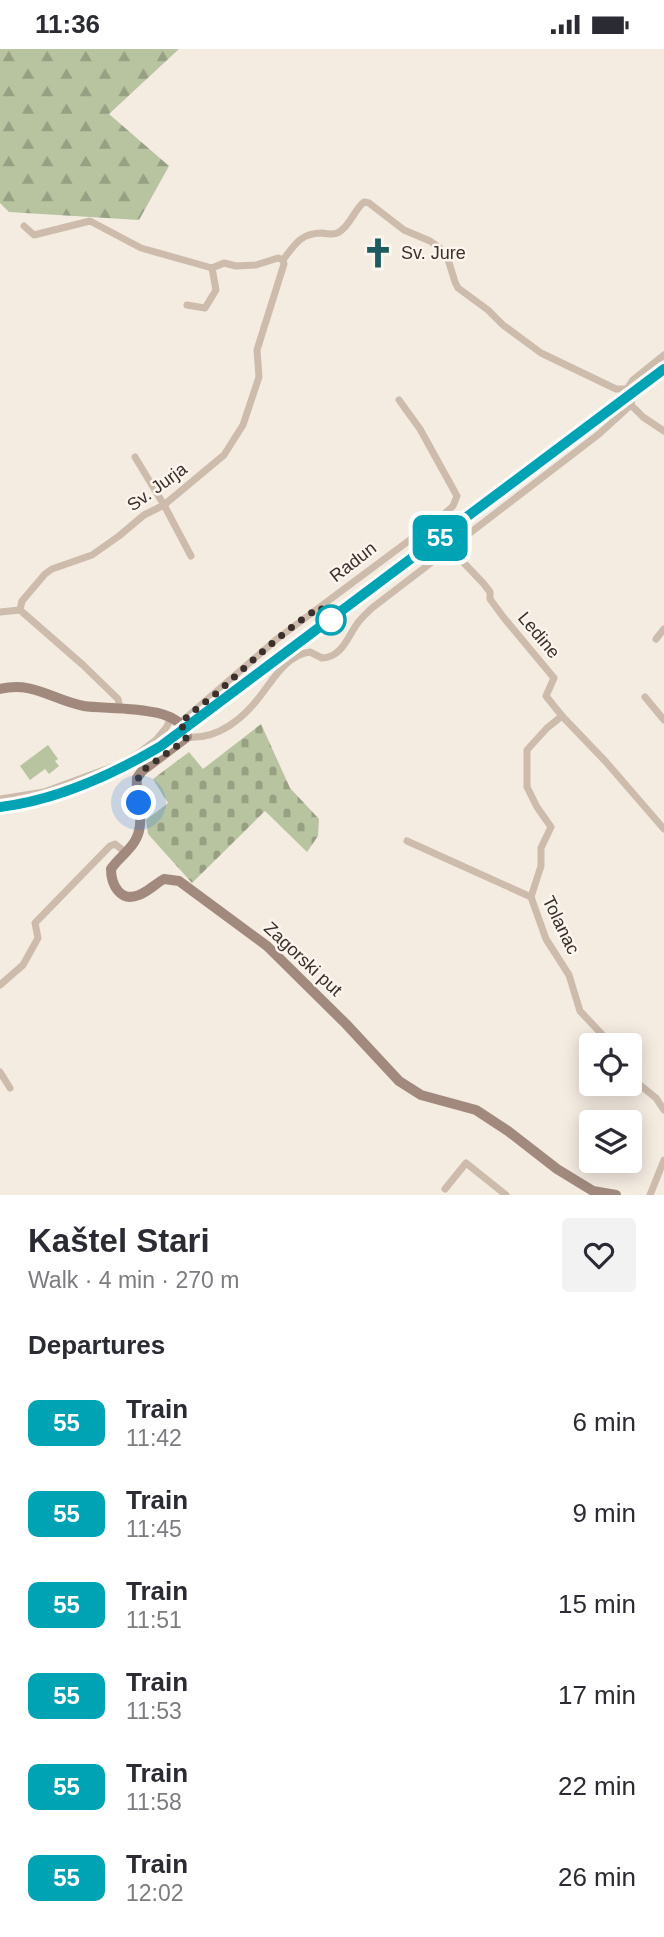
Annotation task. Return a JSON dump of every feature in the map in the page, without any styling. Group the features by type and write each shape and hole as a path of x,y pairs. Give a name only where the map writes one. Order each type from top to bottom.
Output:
{"main road":[{"path":"0,689 25,687 85,706 148,711 175,721 185,730 187,737"},
{"name":"Zagorski put","path":"187,737 142,771 137,778 140,827 136,840 111,869 114,887 121,894 131,897 141,895 164,879 179,881 267,946 399,1081 421,1095 476,1110 557,1169 593,1191 616,1195"}],"street":[{"path":"24,226 34,235 90,221 141,248 212,268 224,263 236,266 256,265 278,258 283,260 304,236 339,232 358,207 364,202 369,203 404,230 440,248 447,256 458,288 541,353 616,389 627,389"},
{"name":"Sv. Jurja","path":"20,610 22,601 45,574 92,555 144,515 164,505 224,455 243,425 259,377 257,350 283,260"},
{"path":"187,305 205,308 216,290 212,268"},
{"path":"627,389 633,380 664,355"},
{"path":"187,737 205,737 232,724 261,695 277,672 299,655 310,652 327,658 335,654 347,643 357,624 372,608 598,434 631,405 632,397 627,389"},
{"name":"Radun","path":"175,721 307,615 453,506 457,496 420,429 399,400"},
{"path":"631,405 664,431"},
{"path":"135,457 191,556"},
{"name":"Ledine","path":"446,551 462,561 483,583 490,599 554,678 546,696 562,716"},
{"path":"0,613 20,610 118,699 120,708"},
{"path":"656,639 664,629"},
{"path":"645,697 664,720"},
{"path":"531,897 541,866 541,848 551,827 527,786 527,750 562,716 664,829"},
{"path":"0,799 44,792 120,764 156,740 175,721"},
{"name":"Tolanac","path":"407,841 531,897 546,939 569,975 580,1011 601,1033"},
{"path":"0,985 23,965 38,938 35,923 110,846 115,844 125,852"},
{"path":"0,1072 10,1088"},
{"path":"642,1086 656,1097 664,1110"},
{"path":"650,1195 664,1160"},
{"path":"445,1189 466,1163 506,1195"}],"green space":[{"path":"0,49 179,49 109,114 169,166 139,220 9,212 0,203"},
{"path":"261,724 290,788 319,819 318,836 307,852 265,811 192,883 148,834 146,820 168,803 153,779 189,752 203,769"},
{"path":"48,745 58,759 55,761 59,766 49,774 45,769 30,780 20,766"}],"railway":[{"path":"0,807 63,793 123,767 161,746 664,369"}],"train":[{"name":"55","path":"0,807 30,802 74,789 118,770 161,746 664,369"}],"place":[{"name":"Sv. Jure","path":"378,253"}],"route":[{"path":"139,803 137,778 142,771 184,741 187,733 180,724 184,719 307,615 320,607 331,620"}]}
